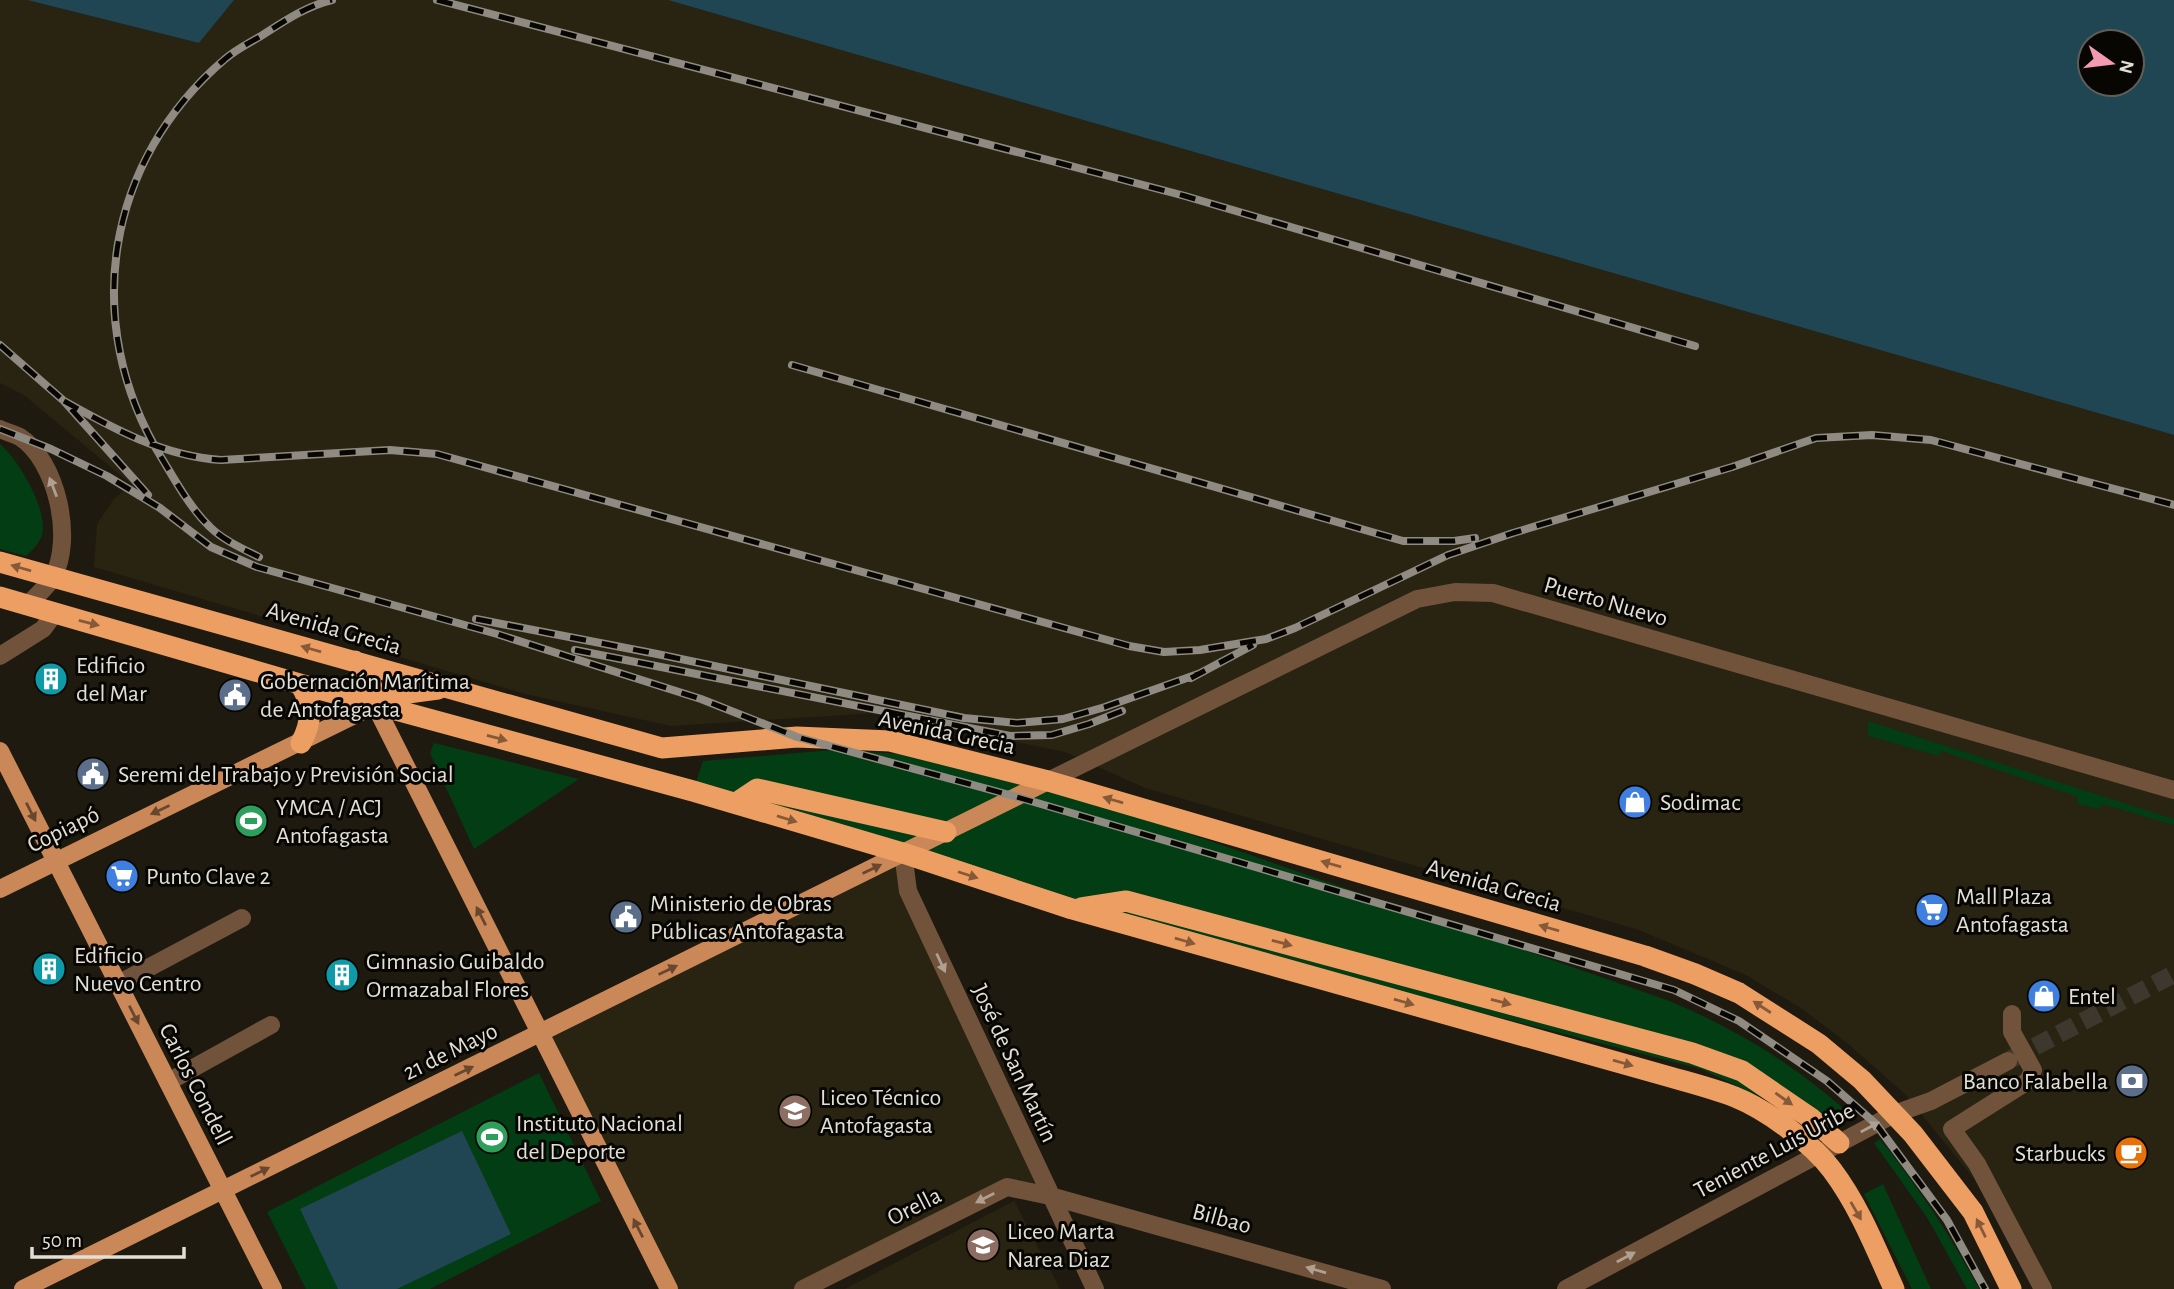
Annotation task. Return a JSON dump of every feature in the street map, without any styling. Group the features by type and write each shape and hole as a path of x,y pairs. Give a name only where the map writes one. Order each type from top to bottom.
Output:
{"highway":[{"name":"Avenida Grecia","path":"0,562 662,748 797,737 890,741 1048,781 1645,956 1695,974 1740,993 1819,1044 1862,1080 1894,1114 1973,1212 2011,1289"},
{"path":"0,597 375,705 736,803 903,853 1072,909 1650,1071 1736,1098 1785,1126 1819,1154 1834,1172 1869,1234 1894,1289"},
{"path":"355,661 365,671 374,688 375,705"},
{"path":"300,684 308,696 310,715 308,730 301,743"},
{"path":"375,705 408,693 447,688"},
{"path":"736,803 757,789 946,832"},
{"path":"1072,909 1126,901 1692,1053 1742,1070 1812,1119 1839,1143"}],"main road":[{"name":"Copiapó","path":"0,888 375,705"},
{"path":"375,705 669,1289"},
{"name":"Carlos Condell","path":"0,751 273,1289"},
{"name":"21 de Mayo","path":"23,1289 1048,781"}],"street":[{"path":"0,429 20,438 36,453 53,485 62,520 63,538 53,577 27,606"},
{"name":"Puerto Nuevo","path":"1048,781 1418,599 1455,592 1493,593 2174,790"},
{"path":"0,656 43,629 54,614"},
{"name":"José de San Martín","path":"903,853 908,891 1095,1289"},
{"path":"118,984 242,918"},
{"path":"2012,1014 2012,1032 2033,1070 2032,1076 2028,1082 1952,1129 1977,1164 2043,1289"},
{"path":"168,1082 271,1025"},
{"name":"Teniente Luis Uribe","path":"1566,1289 1894,1114 1931,1101 2008,1060"},
{"name":"Orella","path":"803,1289 1007,1187 1050,1196"},
{"name":"Bilbao","path":"1050,1196 1382,1289"}],"shaded area":[{"path":"0,0 27,0 199,43 234,0 668,0 2174,435 2174,1289 2034,1289 1976,1181 1904,1093 1847,1043 1801,1008 1746,975 1636,929 1145,788 1065,752 876,713 671,726 525,694 94,567 97,524 114,499 131,484 24,395 0,383"},
{"name":"Liceo Técnico Antofagasta","path":"903,853 908,891 1050,1196 1006,1187 803,1289 669,1289 540,1033"},
{"name":"Liceo Marta Narea Diaz","path":"1014,1201 1060,1289 845,1289"}],"green space":[{"path":"0,444 29,483 42,518 41,536 26,556 0,549"},
{"path":"1868,721 2174,819 2174,825 2102,804 2100,809 2077,804 2078,797 1941,751 1939,756 1868,736"},
{"path":"434,743 579,779 474,849 430,753"},
{"path":"832,750 920,755 1069,792 1667,1000 1718,1023 1765,1050 1810,1081 1853,1117 1819,1135 1763,1098 1701,1069 1092,913 693,791 703,761"},
{"name":"Instituto Nacional del Deporte","path":"539,1073 601,1201 430,1289 306,1289 267,1212"},
{"path":"1880,1139 1933,1211 1979,1289 1967,1289 1928,1219 1874,1143"},
{"path":"1883,1184 1931,1289 1912,1289 1864,1194"}],"water":[{"path":"27,0 234,0 199,43"},
{"path":"668,0 2174,0 2174,435"},
{"path":"462,1131 511,1234 397,1289 338,1289 300,1209"}],"tunnel":[{"path":"2011,1059 2174,974"}],"railway":[{"path":"259,557 221,536 196,511 161,457 136,406 120,353 114,299 118,246 131,194 153,145 184,100 233,53 295,15 332,0"},
{"path":"437,0 1185,196 1695,346"},
{"path":"0,345 64,401 148,495"},
{"path":"792,365 1403,541 1454,541 1475,538"},
{"path":"64,401 140,440 179,453 221,460 390,450 437,454 1129,646 1164,652 1200,650 1266,639 1295,628 1448,555 1732,467 1816,438 1872,435 1931,440 2174,505"},
{"path":"0,429 51,449 107,476 160,508 211,547 257,567 497,634 701,699 797,737 1017,797 1674,990 1739,1021 1827,1081 1876,1124 1947,1220 1985,1289"},
{"path":"476,619 964,718 1017,723 1063,719 1198,674"},
{"path":"1191,678 1253,645"},
{"path":"575,650 1010,736 1052,735 1122,711"}],"place":[{"name":"Edificio del Mar","path":"51,679"},
{"name":"Gobernación Marítima de Antofagasta","path":"235,695"},
{"name":"Seremi del Trabajo y Previsión Social","path":"93,774"},
{"name":"Sodimac","path":"1635,802"},
{"name":"YMCA / ACJ Antofagasta","path":"251,821"},
{"name":"Punto Clave 2","path":"122,876"},
{"name":"Mall Plaza Antofagasta","path":"1932,910"},
{"name":"Ministerio de Obras Públicas Antofagasta","path":"626,917"},
{"name":"Edificio Nuevo Centro","path":"49,969"},
{"name":"Gimnasio Guibaldo Ormazabal Flores","path":"342,975"},
{"name":"Entel","path":"2044,996"},
{"name":"Banco Falabella","path":"2132,1081"},
{"name":"Liceo Técnico Antofagasta","path":"795,1111"},
{"name":"Instituto Nacional del Deporte","path":"492,1137"},
{"name":"Starbucks","path":"2131,1153"},
{"name":"Liceo Marta Narea Diaz","path":"983,1245"}]}
